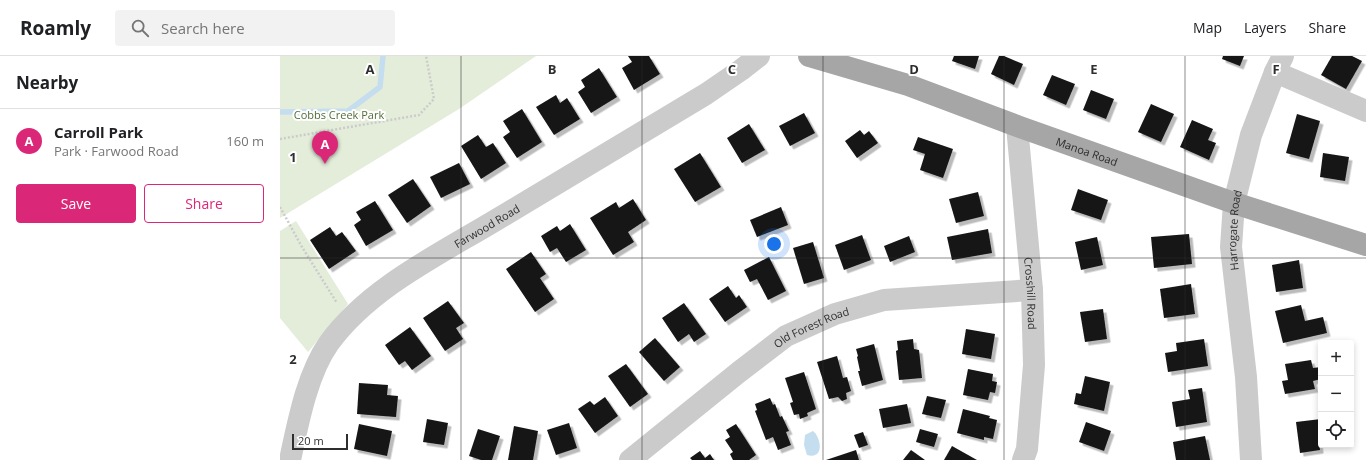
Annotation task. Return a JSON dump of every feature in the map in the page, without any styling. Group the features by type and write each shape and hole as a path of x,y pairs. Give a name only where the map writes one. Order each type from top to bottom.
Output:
{"main road":[{"name":"Manoa Road","path":"809,56 908,85 1017,126 1234,203 1366,244"}],"street":[{"name":"Farwood Road","path":"290,460 310,380 318,360 329,343 347,321 368,301 390,284 706,94 759,56"},
{"path":"1279,64 1366,111"},
{"name":"Harrogate Road","path":"1251,460 1246,377 1232,247 1234,203 1251,135 1279,64"},
{"name":"Crosshill Road","path":"1017,126 1032,290 1034,365 1027,449 1023,460"},
{"name":"Old Forest Road","path":"630,460 786,336 835,314 884,300 1032,290"}],"path":[{"path":"280,139 419,115 434,100 426,56"},
{"path":"280,207 302,247 347,321"}],"green space":[{"name":"Cobbs Creek Park","path":"280,56 536,56 459,109 280,218"},
{"path":"296,221 348,304 308,352 280,318 280,231"}],"water":[{"path":"813,431 818,438 820,447 817,454 813,456 807,455 804,445 805,435"}],"building":[{"path":"628,56 649,56 660,74 634,90 622,68 632,62"},
{"path":"954,56 979,56 975,69 952,61"},
{"path":"999,56 1004,56 1023,64 1014,85 991,74"},
{"path":"1223,56 1244,56 1240,66 1222,59"},
{"path":"1332,56 1352,56 1362,61 1346,89 1321,75"},
{"path":"599,68 617,97 591,113 578,92 585,87 581,80"},
{"path":"1052,75 1075,84 1066,105 1043,95"},
{"path":"1091,90 1114,99 1106,119 1083,110"},
{"path":"556,95 560,103 567,98 580,119 554,135 536,107"},
{"path":"1151,104 1174,114 1161,142 1138,132"},
{"path":"522,109 542,142 517,158 503,137 510,132 503,121"},
{"path":"804,113 815,133 790,146 779,126"},
{"path":"1297,114 1320,121 1309,159 1286,153"},
{"path":"1192,120 1213,129 1208,140 1216,143 1209,160 1180,147"},
{"path":"749,124 765,150 742,163 727,138"},
{"path":"860,130 864,135 869,131 878,143 857,158 845,141"},
{"path":"478,135 486,147 493,143 506,163 481,179 461,146"},
{"path":"918,137 953,149 943,178 920,170 925,154 913,150"},
{"path":"700,153 721,187 695,202 674,169"},
{"path":"1323,153 1349,157 1345,181 1320,177"},
{"path":"459,163 470,184 441,198 430,177"},
{"path":"413,179 431,206 407,223 388,195"},
{"path":"1078,189 1108,200 1101,220 1071,210"},
{"path":"978,192 984,216 956,223 949,199"},
{"path":"633,199 646,220 628,232 634,242 613,255 590,218 616,202 619,208"},
{"path":"375,201 393,230 366,246 354,225 361,220 356,212"},
{"path":"781,207 788,225 757,237 750,220"},
{"path":"570,224 586,250 566,262 557,248 550,252 541,236 557,226 560,231"},
{"path":"330,227 336,236 342,232 356,251 329,269 310,240"},
{"path":"988,229 992,253 952,260 947,237"},
{"path":"1189,234 1192,264 1154,268 1151,237"},
{"path":"862,235 871,260 844,270 835,245"},
{"path":"909,236 915,252 890,262 884,246"},
{"path":"1097,237 1103,265 1081,270 1075,242"},
{"path":"813,242 824,278 804,284 793,248"},
{"path":"531,252 546,274 540,278 554,299 535,312 506,269"},
{"path":"769,257 786,291 768,300 757,279 750,282 744,270"},
{"path":"1299,260 1303,288 1276,292 1272,265"},
{"path":"1191,284 1195,314 1164,318 1160,289"},
{"path":"728,286 736,298 739,295 747,307 725,322 709,299"},
{"path":"448,301 464,323 456,328 463,339 445,351 423,318"},
{"path":"684,303 706,334 694,342 689,334 678,342 662,318"},
{"path":"1301,305 1305,321 1323,317 1327,333 1283,343 1275,311"},
{"path":"1103,309 1107,339 1085,342 1080,312"},
{"path":"410,327 431,356 412,370 405,361 399,365 385,345"},
{"path":"966,329 995,334 991,359 962,354"},
{"path":"655,338 680,367 664,381 639,352"},
{"path":"913,339 914,349 919,350 922,378 899,380 896,351 898,350 897,341"},
{"path":"1204,339 1208,366 1168,372 1165,353 1177,351 1176,343"},
{"path":"874,344 883,380 862,386 858,371 860,371 856,349"},
{"path":"837,356 843,378 847,377 851,391 846,393 847,399 842,401 838,397 829,399 817,362"},
{"path":"1311,360 1313,368 1318,367 1318,380 1313,381 1315,389 1285,394 1282,381 1288,380 1285,364"},
{"path":"626,364 648,394 630,407 608,376"},
{"path":"968,369 993,374 992,381 997,382 995,393 990,392 988,400 963,395"},
{"path":"804,372 816,409 807,413 808,416 800,419 799,414 794,415 790,403 793,402 785,378"},
{"path":"1085,376 1110,382 1104,411 1074,404 1076,393 1081,394"},
{"path":"359,383 388,385 387,395 398,396 396,417 357,414"},
{"path":"1202,388 1207,422 1176,427 1172,402 1190,399 1188,390"},
{"path":"927,396 946,400 941,418 922,414"},
{"path":"605,397 618,416 595,433 578,409 590,401 594,405"},
{"path":"770,398 773,405 775,404 780,417 782,416 789,431 786,432 791,445 778,450 773,437 766,440 755,411 757,410 755,404"},
{"path":"907,404 911,423 883,428 879,409"},
{"path":"963,409 990,416 989,418 997,420 993,439 984,437 984,440 957,433"},
{"path":"427,419 448,423 444,445 423,442"},
{"path":"1318,419 1318,448 1320,448 1320,450 1300,453 1296,422"},
{"path":"1086,422 1111,431 1104,451 1079,442"},
{"path":"569,423 577,448 556,455 547,430"},
{"path":"359,424 392,431 387,456 354,449"},
{"path":"736,424 756,455 749,460 733,460 730,454 733,452 725,440 730,437 726,430"},
{"path":"514,426 538,431 533,460 508,460"},
{"path":"478,429 500,436 492,460 481,460 469,456"},
{"path":"920,429 938,434 934,447 916,442"},
{"path":"863,432 868,445 859,448 854,435"},
{"path":"1205,436 1210,460 1176,460 1173,442"},
{"path":"952,446 977,460 944,460"},
{"path":"856,450 859,460 826,460"},
{"path":"911,450 925,460 903,460"},
{"path":"700,451 705,458 710,454 714,460 692,460 690,458"}],"waterway":[{"path":"280,112 348,111 380,87 383,56"}],"place":[{"name":"Carroll Park","path":"325,164"}]}
